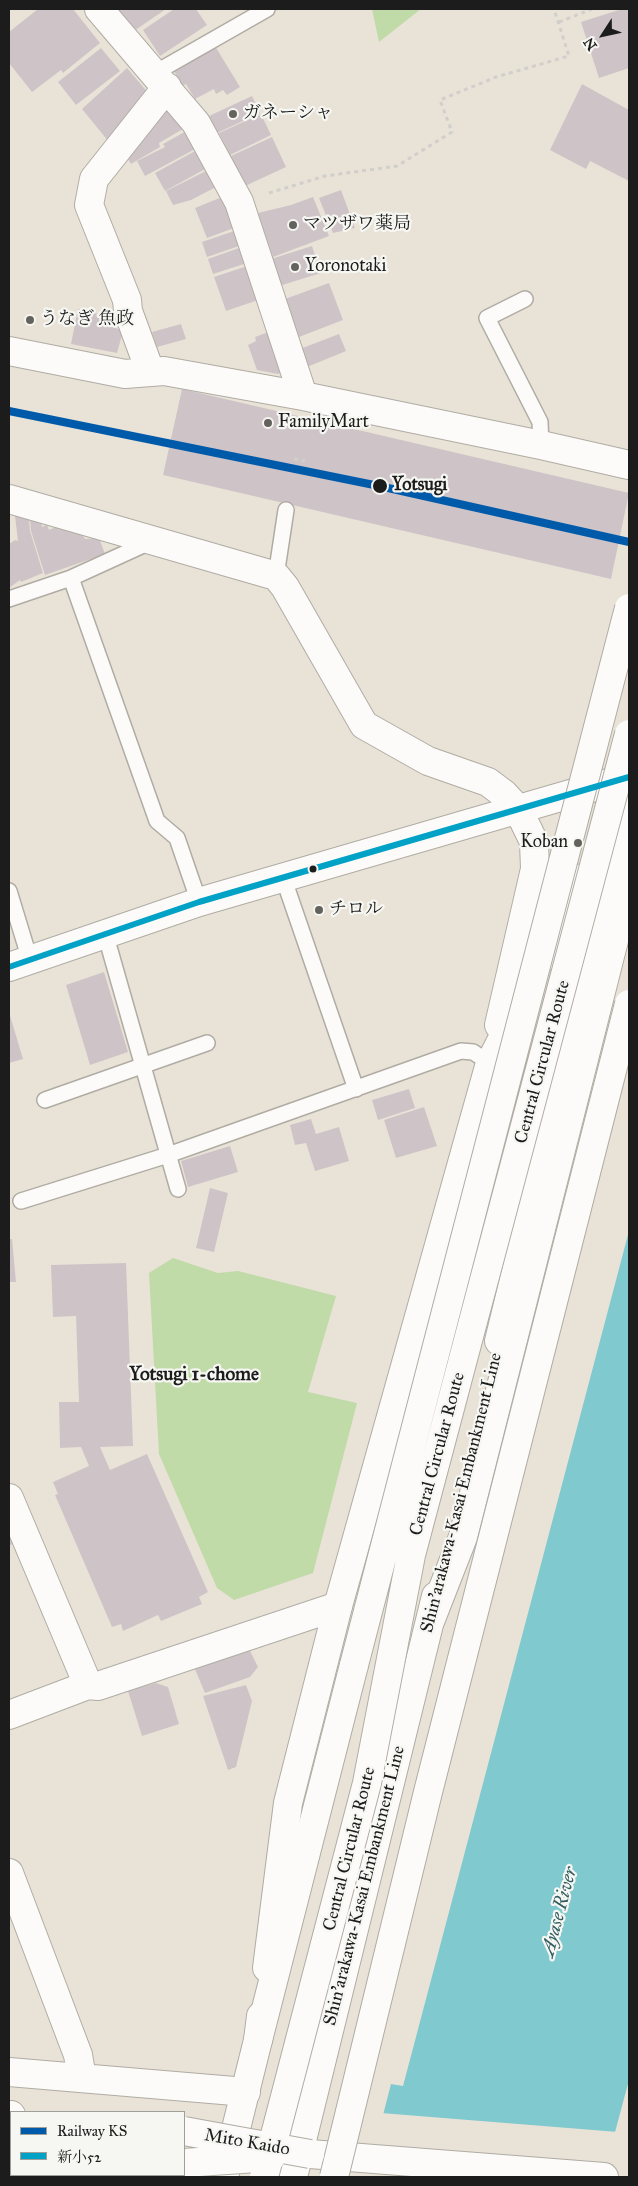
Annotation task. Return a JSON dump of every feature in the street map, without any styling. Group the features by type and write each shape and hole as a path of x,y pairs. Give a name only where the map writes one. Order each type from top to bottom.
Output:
{"main road":[{"path":"99,9 196,123 240,202 303,403"},
{"path":"150,371 128,311 127,300 89,205 94,179 160,81"},
{"path":"9,351 125,374 164,371 303,403 541,445 629,465"},
{"path":"9,499 276,576 285,587 364,725 428,761 488,782 504,794 518,809 534,842 535,869 490,1063 338,1606 288,1803 258,2040"},
{"path":"224,2177 354,1665 629,608"},
{"name":"Central Circular Route","path":"264,2177 368,1783 411,1555 629,734"},
{"path":"19,963 199,902 629,777"},
{"path":"490,1063 629,791"},
{"name":"Shin'arakawa-Kasai Embankment Line","path":"293,2177 629,808"},
{"path":"430,1619 462,1537 629,881"},
{"path":"334,2177 425,1802 629,1004"},
{"path":"9,1498 88,1685"},
{"path":"9,1715 88,1685 98,1686 338,1606"},
{"path":"9,1874 78,2055 82,2078"},
{"path":"9,2072 246,2092"},
{"name":"Mito Kaido","path":"185,2131 310,2154 604,2177"},
{"name":"Mito Kaido","path":"185,2163 310,2154"}],"lane":[{"path":"160,81 267,9"},
{"path":"525,299 487,318 540,422 541,445"},
{"path":"276,576 286,510"},
{"path":"9,599 71,578 152,541"},
{"path":"71,578 157,821 177,838 199,902"},
{"path":"283,877 356,1089"},
{"path":"9,891 19,963"},
{"path":"105,933 178,1189"},
{"path":"45,1100 207,1043"},
{"path":"21,1201 168,1155 461,1051 473,1052 490,1063"}],"path":[{"path":"240,202 325,176 398,166 452,132 440,100 496,77 569,56 554,9"},
{"path":"559,22 592,9"},
{"path":"294,459 305,461"}],"green space":[{"path":"372,9 421,9 379,42"},
{"path":"173,1258 218,1273 238,1271 336,1296 308,1392 357,1403 313,1573 234,1600 217,1588 159,1454 149,1273"}],"water":[{"name":"Ayase River","path":"629,1231 629,2080 603,2177 367,2177 391,2084 403,2086"}],"pier":[{"path":"381,2113 618,2132 606,2177 364,2177"}],"building":[{"path":"38,9 73,9 100,43 63,73 61,70 32,92 9,63 9,32"},
{"path":"118,9 166,9 134,31"},
{"path":"174,9 196,9 207,25 160,56 143,30"},
{"path":"622,9 629,9 629,68 599,78 581,22"},
{"path":"215,46 240,87 227,95 223,90 216,94 214,89 195,99 186,84 182,86 173,69"},
{"path":"101,48 120,71 76,105 58,82"},
{"path":"127,68 150,95 109,142 82,109"},
{"path":"582,84 629,110 629,181 590,161 586,169 550,150"},
{"path":"252,96 260,113 217,133 209,116"},
{"path":"164,106 183,129 159,143 160,147 131,164 125,154"},
{"path":"261,114 271,135 230,155 219,133"},
{"path":"188,130 197,148 145,176 137,161 165,147 163,144"},
{"path":"272,137 286,167 245,186 231,156"},
{"path":"197,150 207,168 165,191 155,173"},
{"path":"208,170 216,187 191,200 173,205 166,191"},
{"path":"341,190 355,228 333,233 319,198"},
{"path":"222,197 234,228 207,238 195,208"},
{"path":"313,197 329,236 273,257 258,213 291,205"},
{"path":"237,230 242,245 207,257 202,242"},
{"path":"312,246 321,273 279,286 271,259"},
{"path":"239,248 244,264 213,274 208,259"},
{"path":"247,266 258,300 226,311 214,277"},
{"path":"329,283 343,320 299,337 285,299"},
{"path":"78,309 103,315 101,324 119,329 122,335 117,353 71,344"},
{"path":"181,324 186,339 157,347 152,332"},
{"path":"271,331 284,371 278,374 257,370 248,345 256,341 255,337"},
{"path":"339,334 346,351 307,367 300,349"},
{"path":"182,389 629,493 611,579 163,475"},
{"path":"15,516 29,519 30,531 43,573 21,582 20,580 9,588 9,544 15,540 18,541"},
{"path":"30,519 41,522 42,527 47,525 49,530 56,527 82,534 85,539 99,538 105,554 45,575 31,531"},
{"path":"104,972 128,1052 90,1065 66,985"},
{"path":"9,1012 23,1059 9,1063"},
{"path":"409,1089 415,1108 378,1120 372,1100"},
{"path":"424,1107 437,1146 396,1158 384,1120"},
{"path":"311,1119 316,1134 339,1127 349,1161 315,1171 306,1143 295,1145 290,1125"},
{"path":"230,1146 238,1172 188,1187 181,1161"},
{"path":"210,1188 228,1193 214,1252 196,1248"},
{"path":"9,1239 12,1239 16,1282 9,1282"},
{"path":"126,1263 133,1446 100,1447 110,1470 147,1454 208,1592 199,1597 202,1604 161,1621 158,1615 123,1631 121,1624 112,1627 55,1495 58,1494 53,1482 89,1466 81,1447 60,1448 59,1402 79,1402 76,1316 53,1317 51,1265"},
{"path":"9,1532 14,1543 9,1546"},
{"path":"249,1649 258,1667 250,1677 205,1693 194,1667"},
{"path":"156,1683 168,1687 179,1724 142,1736 128,1691"},
{"path":"246,1685 252,1701 236,1767 228,1770 203,1696"}],"rail line":[{"name":"KS","path":"9,411 379,486 629,542"}],"transit line":[{"name":"新小52","path":"9,967 199,902 629,777"}],"place":[{"name":"ガネーシャ","path":"233,114"},
{"name":"マツザワ薬局","path":"293,225"},
{"name":"Yoronotaki","path":"295,267"},
{"name":"うなぎ 魚政","path":"30,320"},
{"name":"FamilyMart","path":"268,423"},
{"name":"Yotsugi","path":"380,486"},
{"name":"Koban","path":"578,843"},
{"name":"チロル","path":"319,910"}],"district":[{"name":"Yotsugi 1-chome","path":"194,1375"}]}
